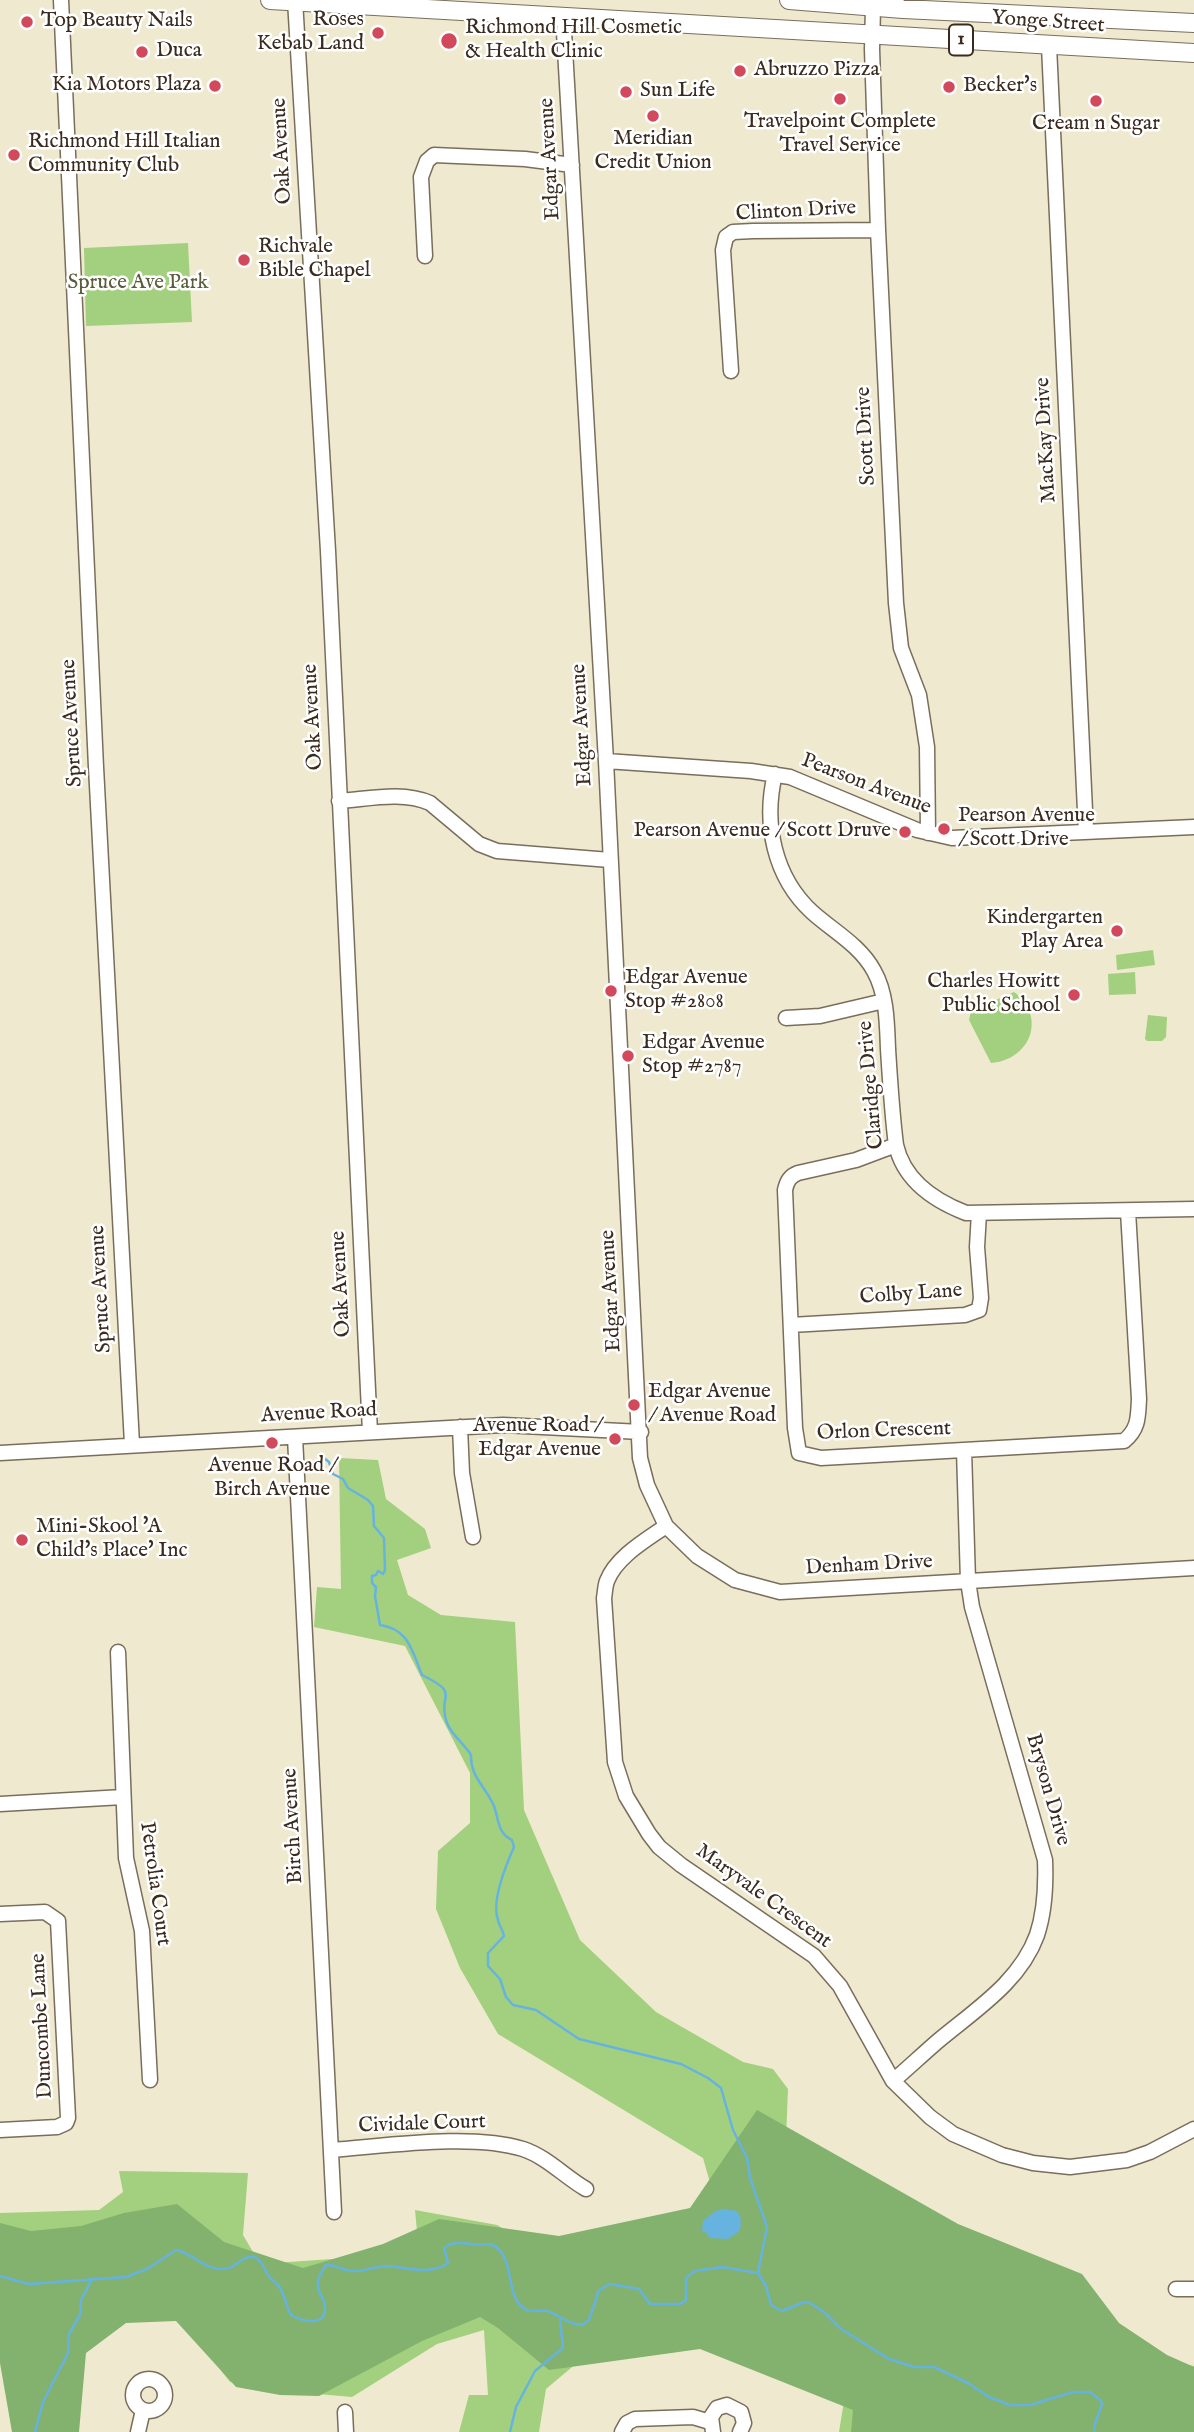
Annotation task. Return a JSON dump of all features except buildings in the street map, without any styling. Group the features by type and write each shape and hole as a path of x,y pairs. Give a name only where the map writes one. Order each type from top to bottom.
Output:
{"main road":[{"name":"Yonge Street","path":"270,0 872,33 1049,47 1194,54"},
{"name":"Yonge Street","path":"789,0 873,2 1194,23"}],"street":[{"name":"Spruce Avenue","path":"61,0 95,754 132,1444"},
{"name":"Oak Avenue","path":"295,1 328,551 370,1432"},
{"name":"Scott Drive","path":"873,2 878,230 896,603 901,648 919,695 927,747 928,832"},
{"name":"Edgar Avenue","path":"565,16 640,1432"},
{"name":"MacKay Drive","path":"1049,47 1086,832"},
{"path":"425,256 421,177 427,161 434,155 525,159 572,165"},
{"name":"Clinton Drive","path":"731,371 723,250 726,237 733,232 753,231 878,230"},
{"name":"Pearson Avenue","path":"606,761 790,777 906,825 952,838 1194,827"},
{"name":"Claridge Drive","path":"775,774 770,807 771,826 781,870 807,906 841,933 874,971 884,1002 896,1146 910,1175 925,1191 947,1206 966,1213 1194,1209"},
{"path":"339,801 402,796 422,800 430,803 479,844 497,851 610,860"},
{"path":"786,1018 820,1017 884,1002"},
{"name":"Orlon Crescent","path":"896,1146 856,1160 798,1172 792,1175 787,1183 785,1190 795,1428 799,1453 821,1458 1124,1441 1135,1429 1139,1399 1128,1211"},
{"name":"Colby Lane","path":"791,1325 965,1315 979,1310 979,1213"},
{"name":"Avenue Road","path":"0,1452 503,1425 640,1432"},
{"path":"460,1427 463,1484 473,1537"},
{"name":"Denham Drive","path":"640,1432 640,1458 647,1485 666,1526 696,1556 735,1580 780,1592 1194,1568"},
{"name":"Birch Avenue","path":"295,1437 334,2212"},
{"name":"Bryson Drive","path":"893,2081 939,2040 987,2004 1005,1983 1030,1949 1037,1934 1046,1886 1045,1860 972,1607 968,1581 964,1450"},
{"name":"Maryvale Crescent","path":"666,1526 634,1549 614,1569 607,1581 604,1598 612,1748 626,1796 659,1847 736,1904 799,1945 829,1971 858,2016 893,2081 930,2117 953,2134 1002,2155 1033,2163 1070,2167 1127,2160 1150,2152 1194,2129"},
{"name":"Petrolia Court","path":"118,1652 127,1866 142,1931 150,2080"},
{"path":"0,1804 123,1797"},
{"name":"Duncombe Lane","path":"0,1914 45,1912 58,1921 68,2118 66,2123 57,2127 0,2130"},
{"name":"Cividale Court","path":"331,2150 447,2142 494,2142 525,2150 586,2189"},
{"path":"1176,2289 1194,2289"},
{"path":"624,2427 635,2419 694,2417 712,2427 717,2408 732,2406 743,2417 740,2432"},
{"path":"138,2432 143,2410"},
{"path":"345,2412 346,2432"}],"green space":[{"name":"Spruce Ave Park","path":"188,243 192,322 86,326 84,248"},
{"path":"1153,950 1155,965 1117,970 1116,955"},
{"path":"1135,972 1136,994 1109,995 1108,974"},
{"path":"1014,992 1030,1013 1030,1035 1025,1046 1016,1054 991,1063 969,1020 971,1011"},
{"path":"1148,1015 1167,1017 1166,1037 1162,1041 1145,1039"},
{"path":"339,1458 378,1460 386,1499 425,1529 431,1548 397,1560 408,1595 441,1615 515,1622 524,1810 580,1940 656,2012 743,2062 773,2069 788,2089 786,2139 1087,2347 1194,2366 1194,2432 839,2432 848,2376 709,2326 584,2357 546,2389 539,2432 459,2432 469,2395 488,2395 484,2330 437,2344 352,2397 284,2391 230,2382 187,2327 160,2305 0,2313 0,2213 99,2210 123,2192 119,2171 248,2173 243,2235 260,2264 419,2253 415,2210 497,2225 533,2246 728,2246 703,2158 498,2034 460,1968 436,1909 438,1851 470,1823 470,1773 405,1646 314,1627 317,1587 341,1589"},
{"path":"757,2110 958,2224 1082,2274 1119,2323 1167,2355 1194,2367 1194,2432 851,2432 853,2410 700,2349 549,2370 498,2328 480,2317 422,2341 319,2396 280,2395 236,2387 176,2321 126,2323 86,2353 79,2432 12,2432 0,2363 0,2223 31,2231 81,2226 124,2213 177,2204 224,2242 303,2268 383,2244 439,2219 559,2236 690,2208"}],"water":[{"path":"715,2211 737,2211 741,2223 740,2231 728,2239 709,2238 707,2233 702,2231 703,2221"}],"waterway":[{"path":"319,1454 329,1462 333,1474 343,1479 348,1488 373,1506 374,1526 384,1538 385,1570 383,1574 378,1571 372,1576 372,1583 376,1587 380,1625 390,1627 403,1636 422,1675 445,1691 444,1713 447,1723 471,1755 473,1770 491,1799 501,1830 512,1840 514,1847 500,1883 496,1903 496,1912 504,1936 488,1953 488,1966 500,1979 506,1997 513,2005 536,2010 579,2039 681,2064 721,2088 733,2130 747,2158 750,2178 767,2227 758,2273 766,2286 771,2305 782,2311 804,2302 810,2303 824,2312 841,2329 889,2359 914,2367 934,2367 968,2383 989,2397 1010,2405 1030,2405 1073,2392 1090,2392 1102,2404 1094,2427 1095,2432"},
{"path":"0,2276 29,2284 126,2277 147,2269 176,2250 220,2269 229,2268 245,2258 253,2257 260,2261 270,2278 279,2286 291,2315 312,2321 322,2318 324,2314 325,2304 318,2283 326,2265 353,2271 387,2266 433,2269 448,2263 444,2248 449,2245 490,2244 504,2256 518,2303 525,2309 547,2311 571,2323 582,2325 589,2320 599,2290 610,2284 639,2289 650,2304 680,2304 686,2300 686,2278 695,2271 722,2267 758,2273"},
{"path":"35,2432 43,2402 68,2353 69,2334 80,2315 81,2300 91,2281"},
{"path":"510,2432 516,2407 535,2371 563,2348 560,2319"}],"place":[{"name":"Top Beauty Nails","path":"27,22"},
{"name":"Roses Kebab Land","path":"378,33"},
{"name":"Richmond Hill Cosmetic & Health Clinic","path":"449,41"},
{"name":"Duca","path":"142,52"},
{"name":"Abruzzo Pizza","path":"740,71"},
{"name":"Kia Motors Plaza","path":"215,86"},
{"name":"Becker's","path":"949,87"},
{"name":"Sun Life","path":"626,92"},
{"name":"Travelpoint Complete Travel Service","path":"840,99"},
{"name":"Cream n Sugar","path":"1096,101"},
{"name":"Meridian Credit Union","path":"653,116"},
{"name":"Richmond Hill Italian Community Club","path":"14,155"},
{"name":"Richvale Bible Chapel","path":"244,260"},
{"name":"Pearson Avenue / Scott Drive","path":"944,829"},
{"name":"Pearson Avenue / Scott Druve","path":"905,832"},
{"name":"Kindergarten Play Area","path":"1117,931"},
{"name":"Edgar Avenue Stop #2808","path":"611,991"},
{"name":"Charles Howitt Public School","path":"1074,995"},
{"name":"Edgar Avenue Stop #2787","path":"628,1056"},
{"name":"Edgar Avenue / Avenue Road","path":"634,1405"},
{"name":"Avenue Road / Edgar Avenue","path":"615,1439"},
{"name":"Avenue Road / Birch Avenue","path":"272,1443"},
{"name":"Mini-Skool 'A Child's Place' Inc","path":"22,1540"}]}
